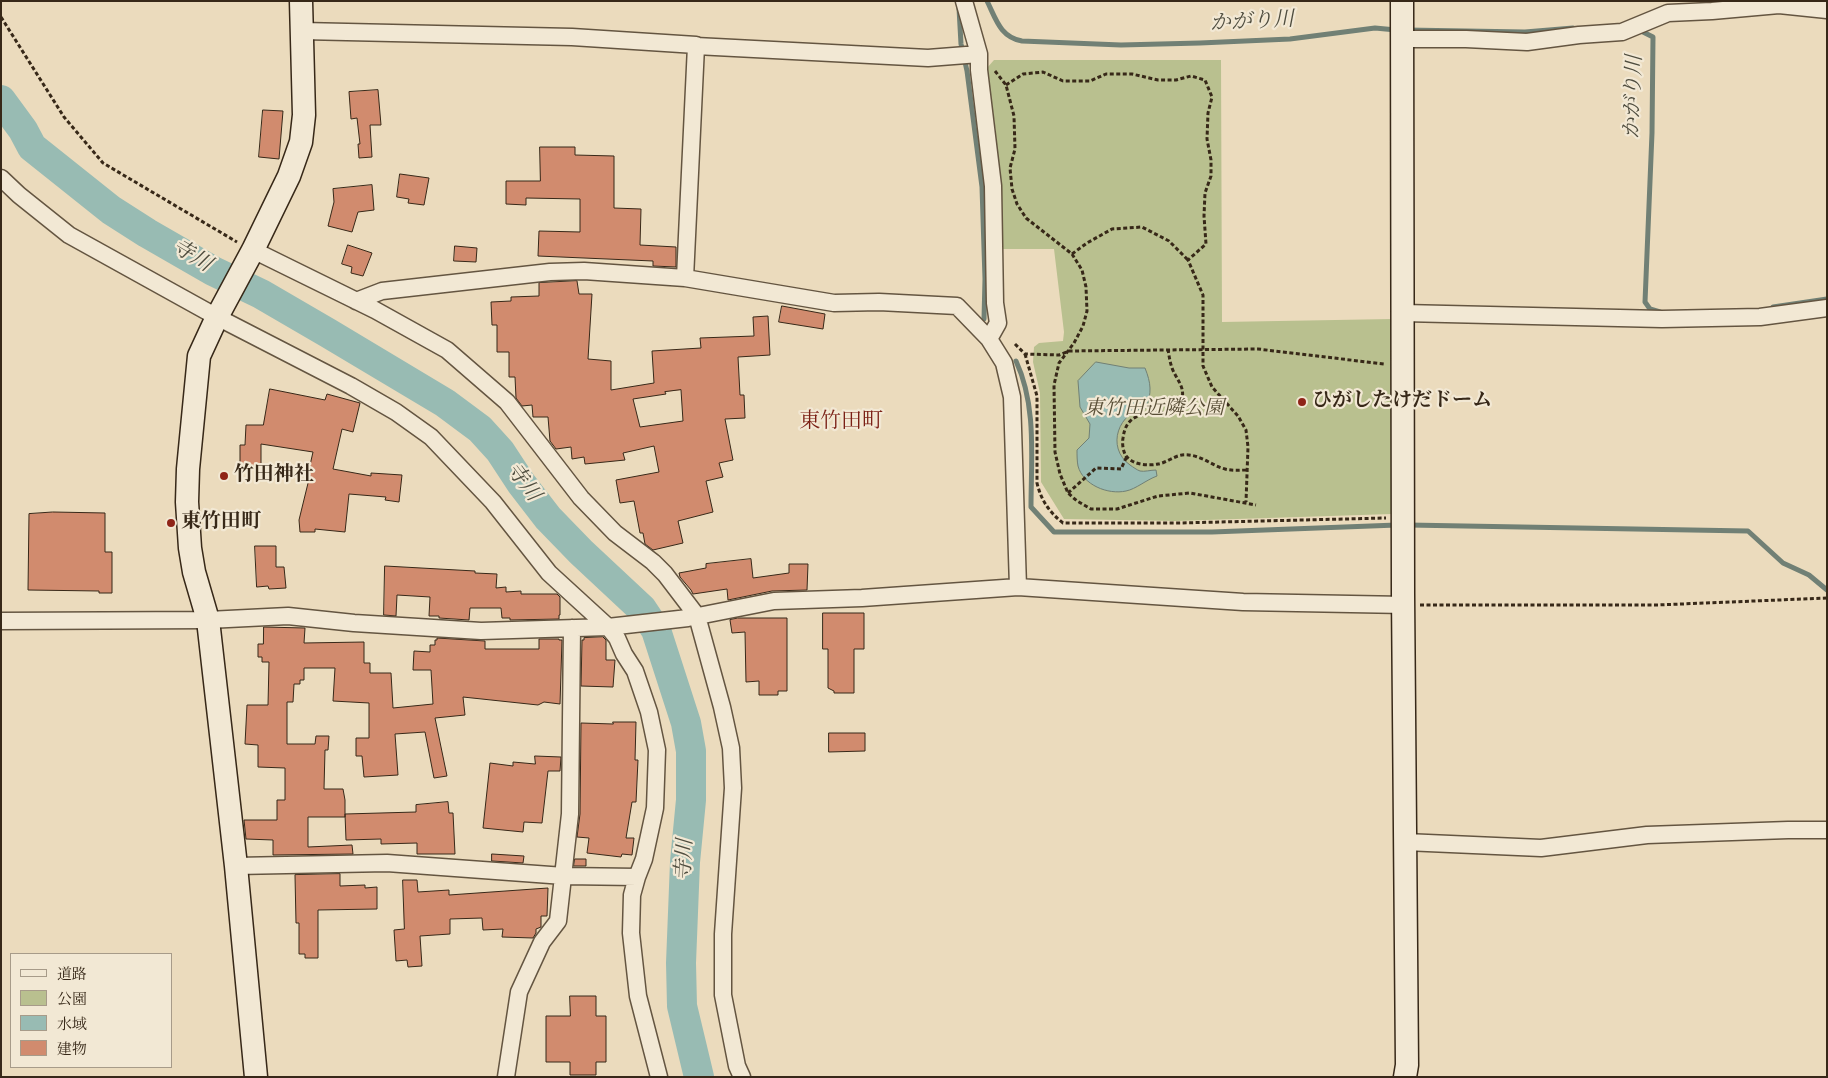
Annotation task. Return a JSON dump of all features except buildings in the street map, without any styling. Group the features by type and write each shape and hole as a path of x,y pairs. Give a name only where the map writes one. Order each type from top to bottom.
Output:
{"street":[{"path":"256,1077 236,866 208,620 194,572 188,524 188,469 199,356 218,314 252,253 289,176 300,142 304,116 301,1"},
{"path":"964,1 979,54 979,70 993,186 995,303 998,323 989,339"},
{"path":"1402,1 1407,1065 1405,1077"},
{"path":"1402,39 1466,39 1527,42 1579,35 1622,32 1668,13 1779,5 1827,10"},
{"path":"302,31 572,37 696,44 696,46 928,58 979,54"},
{"path":"685,278 696,46"},
{"path":"1,178 69,235 351,386 396,412 431,437 493,502 549,573 612,627 635,671 649,712 657,750 655,808 644,858 632,894 632,932 637,987 651,1051 659,1077"},
{"path":"252,253 376,310 448,350 507,402 581,498 615,533 653,562 665,574 693,617 722,707 732,748 733,788 723,934 723,995 737,1066 742,1077"},
{"path":"356,301 382,291 550,272 584,271 685,278 834,303 879,302 957,306 989,339 1004,363 1012,397 1018,587"},
{"path":"1403,313 1662,319 1760,317 1827,308"},
{"path":"1,621 208,620 288,616 354,623 481,631 612,627 693,617 774,602 1018,587 1242,602 1405,605"},
{"path":"506,1077 519,992 542,942 558,921 570,814 572,628"},
{"path":"1405,842 1541,848 1647,835 1827,830"},
{"path":"236,866 387,863 564,876 637,877"}],"path":[{"path":"1,17 64,117 103,163 252,253"},
{"path":"979,54 1006,85 1014,116 1014,149 1010,168 1012,189 1017,204 1026,218 1040,231 1054,239 1072,254 1082,270 1086,287 1087,311 1083,326 1069,351 1059,363 1054,386 1055,452 1060,474 1068,492 1077,501 1091,509 1117,509 1158,496 1190,492 1256,505"},
{"path":"1006,85 1022,74 1043,72 1063,81 1090,81 1106,74 1132,74 1158,80 1176,80 1191,76 1205,80 1212,96 1208,113 1206,139 1211,160 1211,176 1205,193 1206,244 1188,260"},
{"path":"1072,254 1112,229 1142,227 1169,241 1188,260 1203,295 1203,366 1212,387 1238,416 1246,430 1248,447 1246,502"},
{"path":"1015,344 1025,354 1037,396 1037,483 1040,495 1053,516 1063,523 1404,523"},
{"path":"1068,492 1096,468 1121,469 1126,458 1122,444 1124,431 1133,417 1147,413 1165,413 1175,410 1182,401 1182,386 1172,369 1168,349"},
{"path":"1025,354 1058,355 1069,351 1258,349 1403,367"},
{"path":"1126,458 1141,465 1158,464 1181,455 1193,454 1224,468 1248,470"},
{"path":"1405,605 1657,605 1827,598"}],"green space":[{"name":"東竹田近隣公園","path":"994,60 1221,60 1222,322 1392,319 1392,514 1175,521 1064,519 1041,482 1040,393 1033,362 1034,347 1039,343 1063,341 1064,332 1054,249 999,249 996,133 987,68"}],"water":[{"path":"1096,362 1129,368 1145,368 1149,378 1150,393 1146,408 1129,416 1122,423 1118,431 1117,440 1122,458 1140,471 1156,470 1157,476 1126,491 1104,490 1097,487 1085,478 1078,466 1077,450 1089,438 1090,424 1080,407 1078,381"}],"waterway":[{"name":"かがり川","path":"987,1 996,21 1004,31 1009,36 1022,41 1121,45 1200,43 1290,39 1375,28 1396,30"},
{"path":"959,8 961,44 967,71 982,187 985,279 984,319"},
{"name":"かがり川","path":"1407,30 1525,32 1573,28"},
{"name":"かがり川","path":"1637,29 1653,37 1652,133 1645,302 1650,309 1660,312"},
{"name":"寺川","path":"1,100 23,130 32,147 111,210 213,271 261,294 328,333 445,403 480,429 500,451 521,483 548,518 642,609 656,630 686,723 691,751 691,800 685,862 681,963 682,1006 699,1077"},
{"name":"かがり川","path":"1773,307 1827,299"},
{"path":"1016,361 1023,378 1030,414 1032,452 1031,507 1054,532 1212,532 1397,525"},
{"path":"1408,525 1748,531 1783,563 1809,575 1827,590"}],"place":[{"name":"ひがしたけだドーム","path":"1302,402"},
{"name":"竹田神社","path":"224,476"},
{"name":"東竹田町","path":"171,523"}],"district":[{"name":"東竹田町","path":"841,423"}]}
